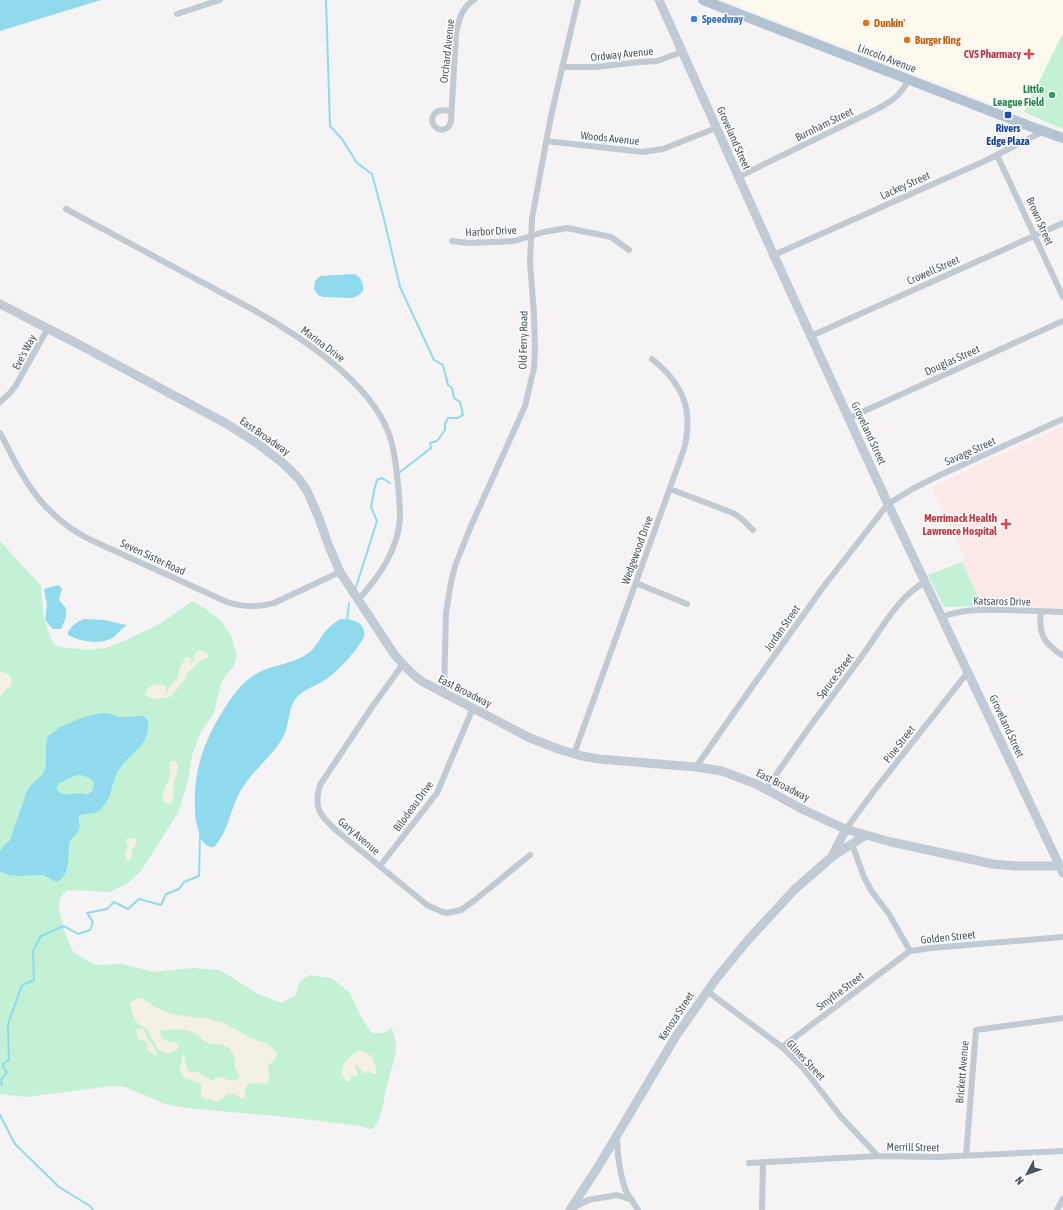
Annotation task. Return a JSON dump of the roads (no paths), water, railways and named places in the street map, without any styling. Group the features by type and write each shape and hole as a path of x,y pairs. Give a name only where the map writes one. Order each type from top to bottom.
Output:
{"main road":[{"name":"Lincoln Avenue","path":"703,0 1063,138"}],"street":[{"path":"176,14 220,0"},
{"name":"Orchard Avenue","path":"452,111 456,34 463,9 474,0"},
{"name":"Old Ferry Road","path":"444,693 446,613 454,571 471,526 524,406 534,368 534,315 530,262 532,218 546,141 578,0"},
{"name":"Groveland Street","path":"659,0 738,177 888,504 1062,868"},
{"name":"Ordway Avenue","path":"562,68 596,67 657,61 682,52"},
{"name":"Burnham Street","path":"738,177 890,102 900,94 909,79"},
{"name":"Woods Avenue","path":"546,141 643,152 663,149 716,128"},
{"name":"Lackey Street","path":"774,255 998,155 1044,131"},
{"name":"Brown Street","path":"998,155 1063,297"},
{"name":"Marina Drive","path":"66,209 279,325 346,374 381,415 393,444 400,518 397,538 389,556 371,585 358,600"},
{"name":"Crowell Street","path":"811,336 1063,223"},
{"name":"Harbor Drive","path":"452,241 469,243 514,241 544,232 567,228 611,237 629,250"},
{"name":"East Broadway","path":"0,304 48,328 227,424 258,444 284,464 299,479 307,491 340,572 394,654 417,678 444,693 530,738 574,754 599,759 696,767 722,771 756,784 804,810 846,829 866,835 891,842 994,864 1062,868"},
{"name":"Douglas Street","path":"849,418 1063,321"},
{"name":"Eve's Way","path":"0,402 16,385 48,328"},
{"name":"Wedgewood Drive","path":"574,754 684,449 688,427 685,404 680,389 667,373 652,360"},
{"name":"Savage Street","path":"888,504 926,482 1063,420"},
{"name":"Seven Sister Road","path":"0,433 21,474 29,486 49,509 72,528 91,540 227,602 244,606 268,605 340,572"},
{"path":"670,489 733,513 742,519 753,530"},
{"name":"Jordan Street","path":"696,767 812,603 888,504"},
{"name":"Spruce Street","path":"766,789 899,604 911,591 925,582"},
{"path":"636,583 687,604"},
{"name":"Katsaros Drive","path":"942,617 964,610 1063,612"},
{"path":"1041,611 1040,627 1043,638 1054,651 1063,656"},
{"name":"Gary Avenue","path":"403,664 372,707 320,785 317,805 321,814 326,821 427,905 440,912 451,913 460,910 475,900 530,854"},
{"name":"Pine Street","path":"846,829 874,791 968,672"},
{"name":"Bilodeau Drive","path":"380,866 437,794 473,708"},
{"name":"Kenoza Street","path":"831,857 846,829"},
{"name":"Kenoza Street","path":"570,1210 674,1039 707,991 731,960 778,906 805,880 831,857 866,835"},
{"name":"Golden Street","path":"852,844 864,877 872,892 890,914 910,951 1063,937"},
{"name":"Smythe Street","path":"782,1047 910,951"},
{"name":"Glines Street","path":"707,991 782,1047 803,1068 842,1118 878,1156"},
{"name":"Brickett Avenue","path":"966,1156 976,1030 1063,1018"},
{"path":"617,1135 624,1183 638,1210"},
{"name":"Merrill Street","path":"749,1163 878,1156 937,1157 1063,1151"},
{"path":"762,1210 763,1162"},
{"path":"570,1210 588,1200 617,1195 632,1200"},
{"path":"1057,1210 1063,1199"}],"water":[{"path":"0,0 101,0 0,31"},
{"path":"354,274 362,281 363,291 359,295 352,298 323,297 318,295 314,289 315,281 320,276"},
{"path":"59,585 62,589 59,599 65,607 66,615 61,629 53,629 45,619 47,605 44,590"},
{"path":"84,619 104,620 127,625 110,639 98,642 84,641 67,634 74,625"},
{"path":"340,619 353,620 360,624 364,631 363,640 349,658 333,674 302,693 292,704 286,730 280,742 243,787 235,802 227,826 214,847 210,847 204,843 200,836 195,814 195,794 198,768 206,744 217,720 234,694 246,681 269,668 301,658 315,647 324,633"},
{"path":"101,713 107,713 120,717 144,716 148,722 148,731 141,745 120,768 116,775 109,797 102,808 99,811 79,816 80,827 69,843 68,865 65,875 57,882 43,875 8,875 0,871 0,850 10,840 27,791 42,775 46,767 46,743 48,736 60,727 81,718","holes":["80,775 88,777 94,783 93,789 89,794 64,794 56,789 59,783 73,776"]}],"waterway":[{"path":"326,0 330,126 342,139 357,163 372,174 400,287 434,360 443,365 448,385 452,388 454,398 460,402 463,415 457,418 448,418 445,424 445,430 437,441 430,443 431,448 400,472"},
{"path":"356,587 377,521 371,507 377,480 382,478 390,483"},
{"path":"347,621 349,603"},
{"path":"2,1085 1,1080 7,1072 3,1067 3,1064 9,1060 8,1024 22,985 34,980 33,951 41,936 64,926 78,934 90,930 93,922 87,913 107,909 114,902 128,909 139,899 161,905 166,894 179,889 184,882 199,876 201,835"},
{"path":"0,1115 15,1144 59,1187 90,1206 93,1210"}],"place":[{"name":"Speedway","path":"694,19"},
{"name":"Dunkin'","path":"866,23"},
{"name":"Burger King","path":"907,40"},
{"name":"CVS Pharmacy","path":"1029,54"},
{"name":"Little League Field","path":"1052,95"},
{"name":"Rivers Edge Plaza","path":"1008,115"},
{"name":"Merrimack Health Lawrence Hospital","path":"1006,524"}]}
